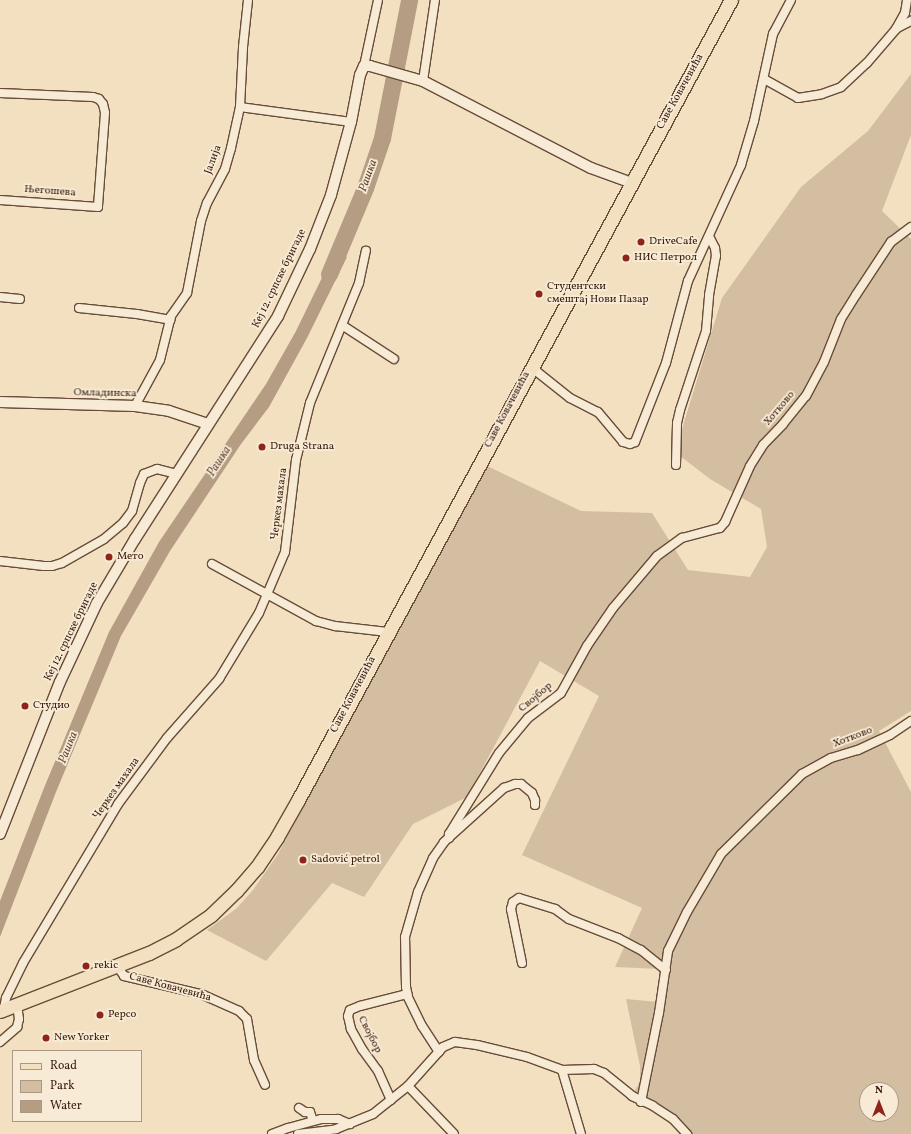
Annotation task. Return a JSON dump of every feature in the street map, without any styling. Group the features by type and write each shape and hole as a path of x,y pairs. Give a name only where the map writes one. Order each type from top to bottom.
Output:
{"main road":[{"name":"Саве Ковачевића","path":"2,1010 117,966 163,946 199,925 236,891 257,867 283,828 731,0"}],"street":[{"name":"Јалија","path":"135,406 160,360 170,320 187,293 201,221 207,203 227,163 240,107 243,47 248,0"},
{"name":"Кеј 12. српске бригаде","path":"0,834 50,707 90,617 131,545 278,316 310,249 331,195 351,122 360,75 364,66 378,0"},
{"path":"423,81 435,0"},
{"name":"Саве Ковачевића","path":"531,368 570,398 598,412 622,442 630,444 634,442 666,363 688,281 710,236 741,165 764,79 773,34 791,0"},
{"path":"764,79 798,98 822,94 841,87 867,63 896,29 905,13 907,0"},
{"path":"896,29 911,21"},
{"path":"364,66 423,81 591,168 632,184"},
{"name":"Његошева","path":"0,93 92,97 99,99 103,104 105,114 98,207 0,200"},
{"path":"240,107 351,122"},
{"name":"Хотково","path":"640,577 657,556 682,538 720,528 725,522 750,466 760,450 806,396 824,362 841,319 852,301 891,242 911,227"},
{"path":"676,465 677,423 706,331 709,296 716,256 715,248 710,236"},
{"name":"Черкез махала","path":"2,1010 6,998 23,963 118,804 167,738 219,679 259,614 285,552 296,460 310,403 359,283 366,251"},
{"path":"0,297 20,299"},
{"path":"79,308 137,314 170,320"},
{"path":"342,325 394,359"},
{"name":"Омладинска","path":"0,402 135,406 169,411 208,424"},
{"path":"0,561 52,566 79,554 111,535 128,517 144,474 157,469 177,474"},
{"path":"212,564 316,620 335,626 388,632"},
{"name":"Својбор","path":"450,838 449,834 499,752 528,718 560,694 587,646 613,608 640,577"},
{"name":"Хотково","path":"666,970 668,951 687,912 721,854 802,774 831,758 858,750 890,735 911,721"},
{"name":"Својбор","path":"439,1052 426,1032 407,994 404,945 410,915 433,858 450,838 490,800 504,788 521,784 532,793 535,800 535,805"},
{"path":"522,963 511,909 513,902 519,898 555,909 568,919 618,938 641,950 666,970 641,1102"},
{"name":"Саве Ковачевића","path":"117,966 124,976 201,994 231,1006 239,1011 247,1019 254,1060 265,1085"},
{"name":"Својбор","path":"391,1100 378,1072 362,1049 351,1029 348,1016 350,1010 360,1006 407,994"},
{"path":"0,1042 17,1027 19,1019 17,1004"},
{"path":"298,1134 336,1129 373,1114 408,1086 439,1052 451,1043 464,1043 527,1057 562,1070 594,1069 604,1073 641,1102 662,1111 687,1134"},
{"path":"562,1070 581,1134"},
{"path":"408,1086 454,1134"},
{"path":"299,1108 305,1112 310,1112 313,1121"},
{"path":"272,1134 313,1121 333,1119 350,1124"}],"green space":[{"path":"911,74 911,135 882,211 911,239 911,711 879,731 911,792 911,1134 687,1134 682,1128 632,1096 640,1081 640,1066 626,999 658,1002 661,969 615,967 642,908 522,855 599,696 540,661 467,797 413,824 364,897 332,883 266,961 207,930 237,908 253,890 278,854 483,464 581,511 652,513 688,570 750,577 767,547 761,509 710,479 675,452 722,298 801,187 868,131"}],"water":[{"path":"335,251 347,257 307,338 269,407 241,444 170,551 121,636 56,792 0,937 0,901 44,788 109,632 159,542 266,384 296,331"}],"waterway":[{"name":"Рашка","path":"329,274 365,188 382,138 409,0"}],"place":[{"name":"DriveCafe","path":"641,242"},
{"name":"НИС Петрол","path":"626,258"},
{"name":"Студентски смештај Нови Пазар","path":"539,294"},
{"name":"Druga Strana","path":"262,447"},
{"name":"Мето","path":"109,557"},
{"name":"Студио","path":"25,706"},
{"name":"Sadović petrol","path":"303,860"},
{"name":"rekic","path":"86,966"},
{"name":"Pepco","path":"100,1015"},
{"name":"New Yorker","path":"46,1038"}]}
